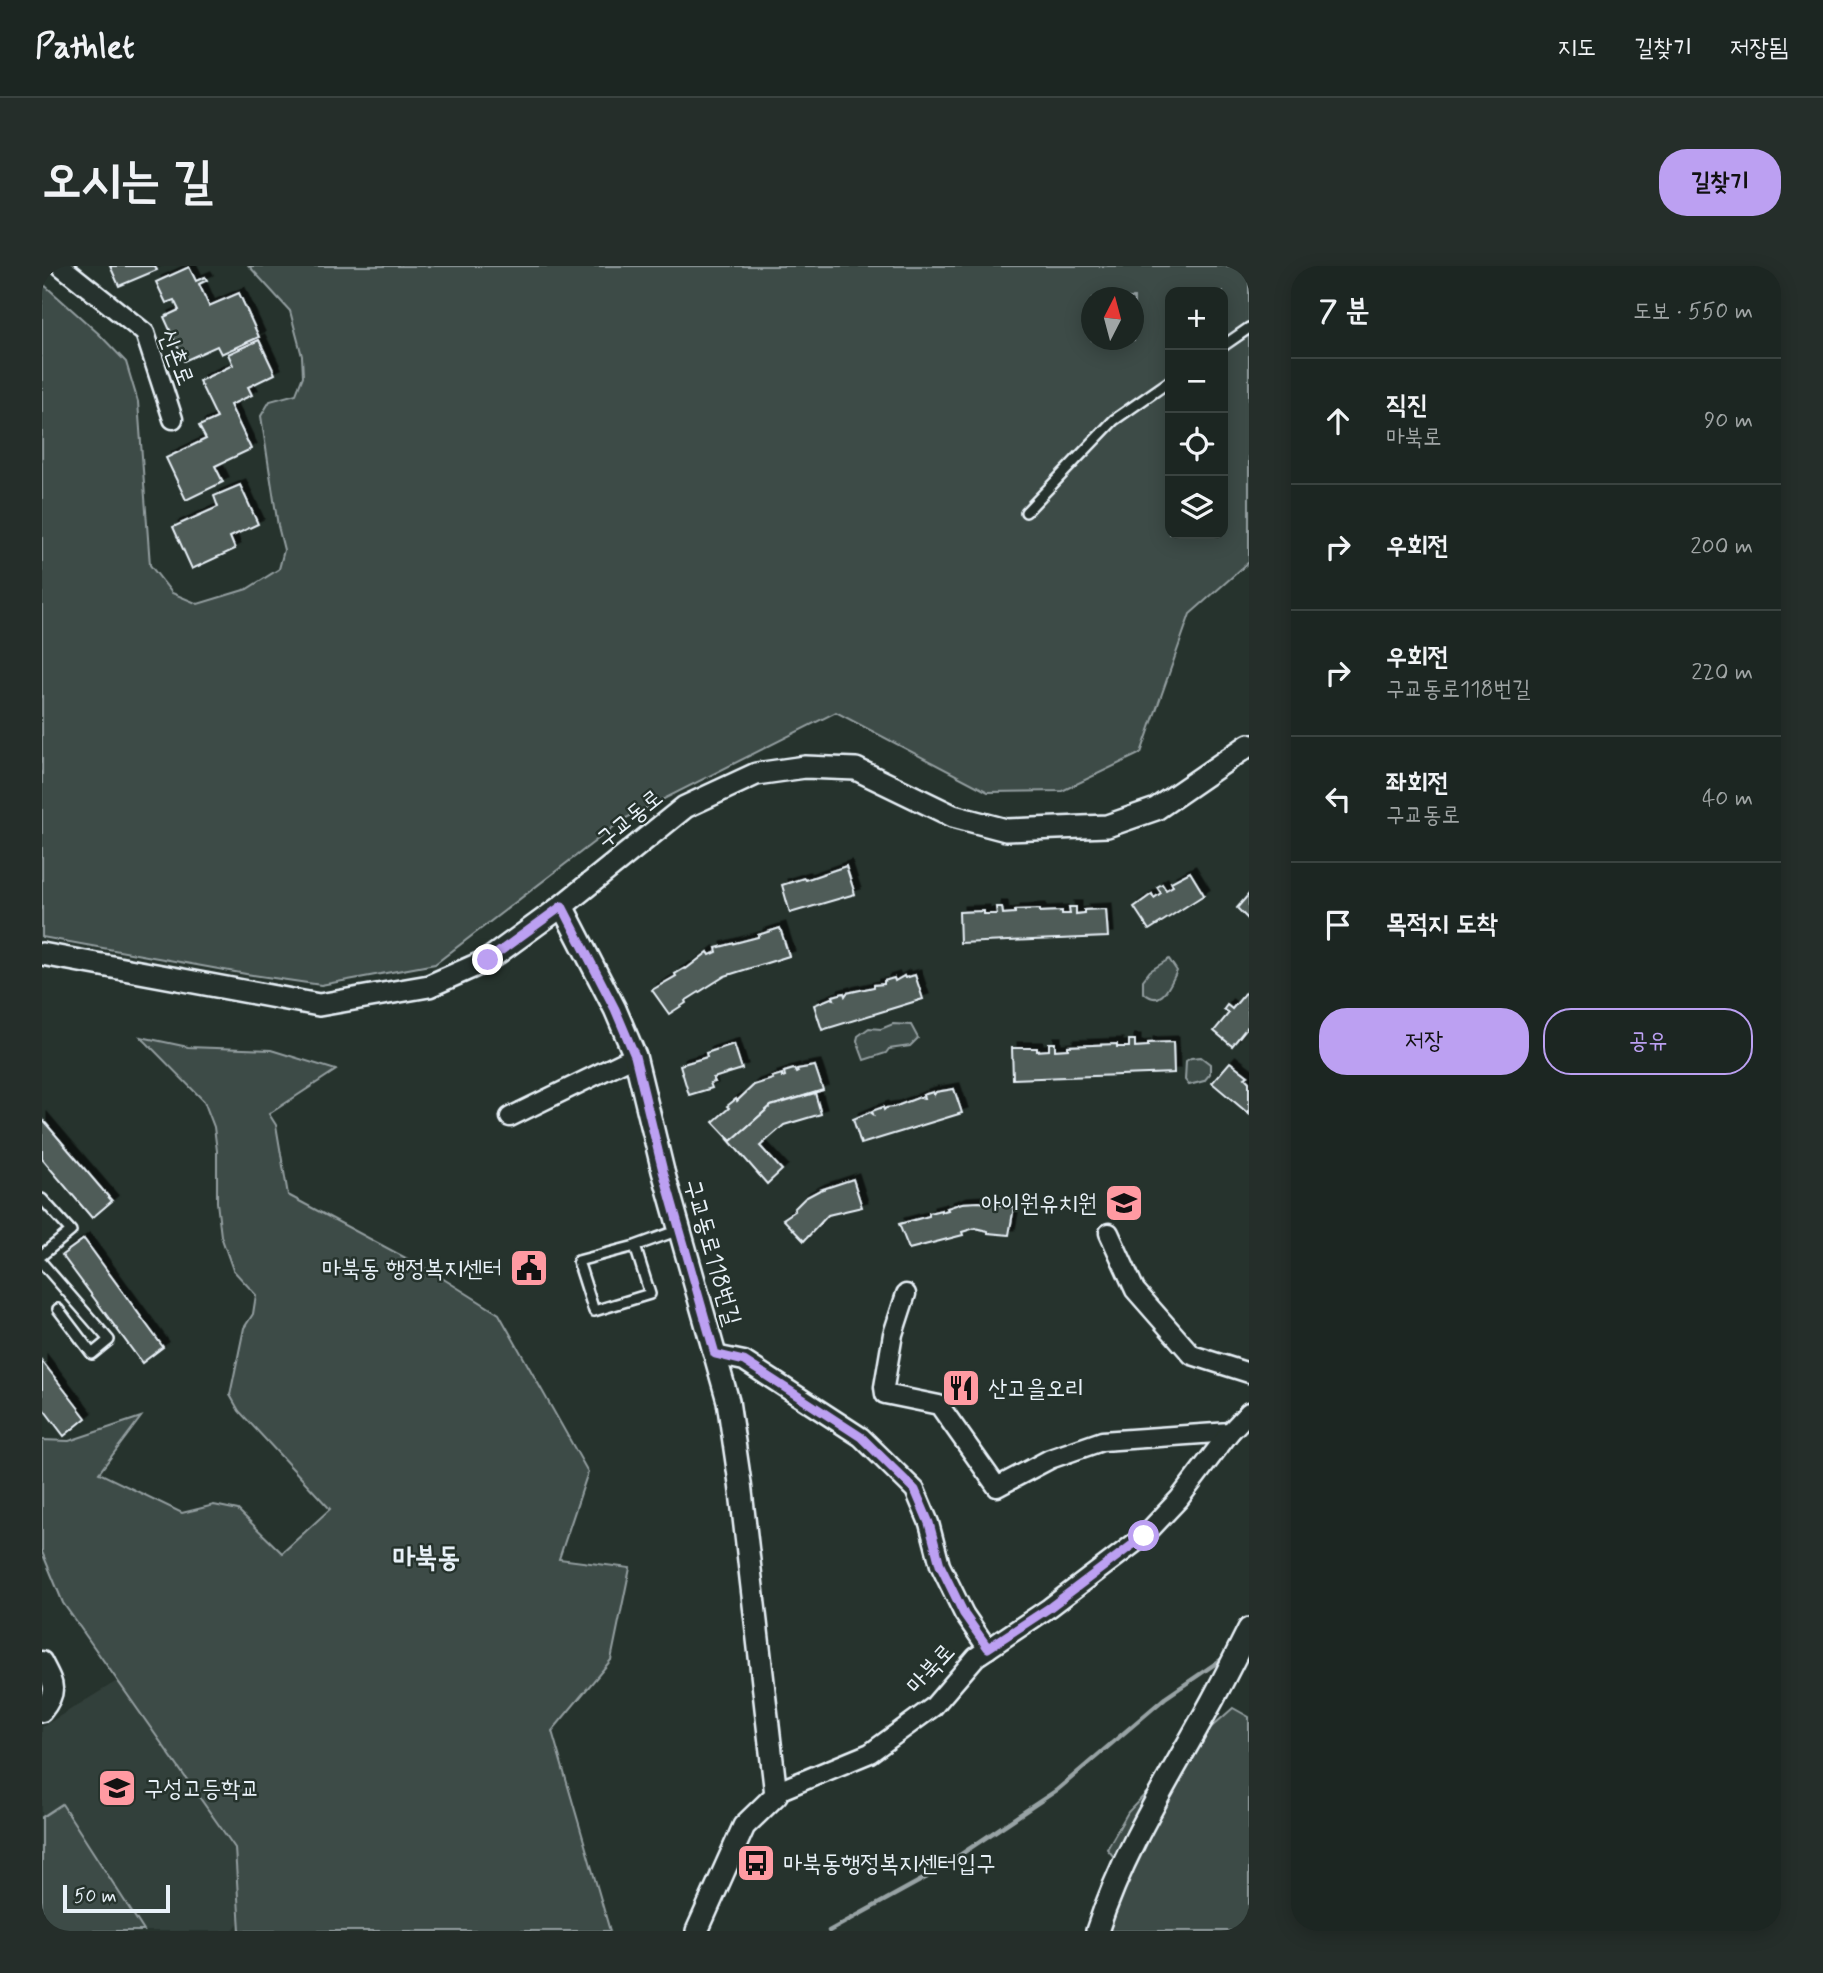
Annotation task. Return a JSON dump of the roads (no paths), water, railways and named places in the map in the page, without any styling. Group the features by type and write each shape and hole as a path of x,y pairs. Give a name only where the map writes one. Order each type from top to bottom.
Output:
{"street":[{"name":"신촌로","path":"61,266 145,333 173,419"},
{"name":"구교동로","path":"42,954 319,1005 429,986 488,960 562,906 685,807 756,774 805,767 856,769 953,816 1006,830 1107,826 1156,808 1249,745"},
{"name":"구교동로118번길","path":"562,906 615,1009 635,1056 728,1401 776,1796"},
{"path":"510,1117 635,1056"},
{"path":"1109,1233 1135,1290 1192,1355 1249,1373"},
{"path":"906,1294 892,1334 885,1394 939,1405 997,1487 1050,1459 1101,1441 1230,1432"},
{"path":"715,1354 744,1361 861,1437 915,1490 929,1523 940,1565 964,1614 988,1648"},
{"name":"마북로","path":"697,1931 744,1826 783,1789 870,1753 933,1707 975,1657 1049,1608 1144,1536 1179,1499 1230,1432 1249,1412"},
{"path":"1097,1931 1111,1887 1156,1798 1212,1701 1249,1629"},
{"path":"42,1661 54,1685 54,1696 42,1712"}],"lane":[{"path":"1228,343 1249,328"},
{"path":"1026,512 1114,420 1165,385"},
{"path":"42,1199 71,1231 42,1255"},
{"path":"635,1246 650,1294 594,1311 578,1261 635,1246 680,1230"},
{"path":"42,1263 109,1340 92,1354 58,1309"}],"waterway":[{"path":"829,1931 927,1877 1057,1790 1165,1698 1225,1657"}],"place":[{"name":"아이원유치원","path":"1124,1203"},
{"name":"마북동 행정복지센터","path":"529,1268"},
{"name":"산고을오리","path":"961,1388"},
{"name":"구성고등학교","path":"117,1788"},
{"name":"마북동행정복지센터입구","path":"756,1863"}],"district":[{"name":"마북동","path":"426,1556"}]}
